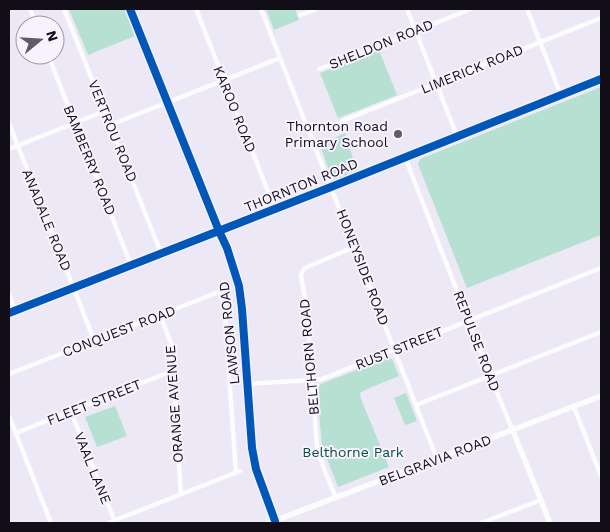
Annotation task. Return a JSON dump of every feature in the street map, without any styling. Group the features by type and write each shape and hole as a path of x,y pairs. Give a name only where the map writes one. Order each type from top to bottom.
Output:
{"street":[{"name":"VERTROU ROAD","path":"64,9 161,253"},
{"name":"LAWSON ROAD","path":"130,9 227,248 238,286 242,309 253,457 272,522"},
{"name":"KAROO ROAD","path":"196,9 275,209"},
{"name":"HONEYSIDE ROAD","path":"261,9 438,459"},
{"path":"300,15 317,9"},
{"path":"407,9 457,136"},
{"name":"SHELDON ROAD","path":"319,69 471,9"},
{"path":"527,9 561,95"},
{"name":"LIMERICK ROAD","path":"342,121 601,18"},
{"path":"110,125 280,58"},
{"name":"BAMBERRY ROAD","path":"52,65 131,265"},
{"name":"THORNTON ROAD","path":"9,313 601,79"},
{"path":"9,148 105,111"},
{"name":"ANADALE ROAD","path":"9,123 94,340"},
{"name":"REPULSE ROAD","path":"406,157 490,376 550,523"},
{"name":"BELTHORN ROAD","path":"336,498 317,447 307,312 301,276 305,268 310,265 354,247"},
{"name":"RUST STREET","path":"247,384 312,380 329,376 601,268"},
{"name":"CONQUEST ROAD","path":"9,374 228,288"},
{"path":"108,523 115,522 238,472 224,303 220,291"},
{"path":"9,294 15,311"},
{"name":"ORANGE AVENUE","path":"160,315 171,342 181,494"},
{"path":"416,405 601,332"},
{"name":"FLEET STREET","path":"16,433 172,371"},
{"name":"BELGRAVIA ROAD","path":"272,522 285,520 336,498 601,396"},
{"path":"574,407 601,476"},
{"name":"VAAL LANE","path":"71,412 115,522"},
{"path":"9,416 51,523"},
{"path":"482,523 541,500"}],"green space":[{"path":"69,9 125,9 135,36 88,55"},
{"path":"266,9 295,9 299,20 274,30"},
{"path":"379,50 397,95 338,118 320,73"},
{"path":"601,87 601,235 467,288 418,164 420,159"},
{"path":"345,133 357,171 335,180 331,176 320,145"},
{"name":"Belthorne Park","path":"387,358 392,359 399,376 360,393 389,467 338,487 322,446 317,390 321,384"},
{"path":"406,393 417,421 405,425 394,398"},
{"path":"115,406 127,436 97,447 85,417"}],"cycle path":[{"path":"130,9 227,248 239,286 252,448 256,469 275,521"},
{"path":"9,313 601,79"}],"place":[{"name":"Thornton Road Primary School","path":"398,134"}]}
